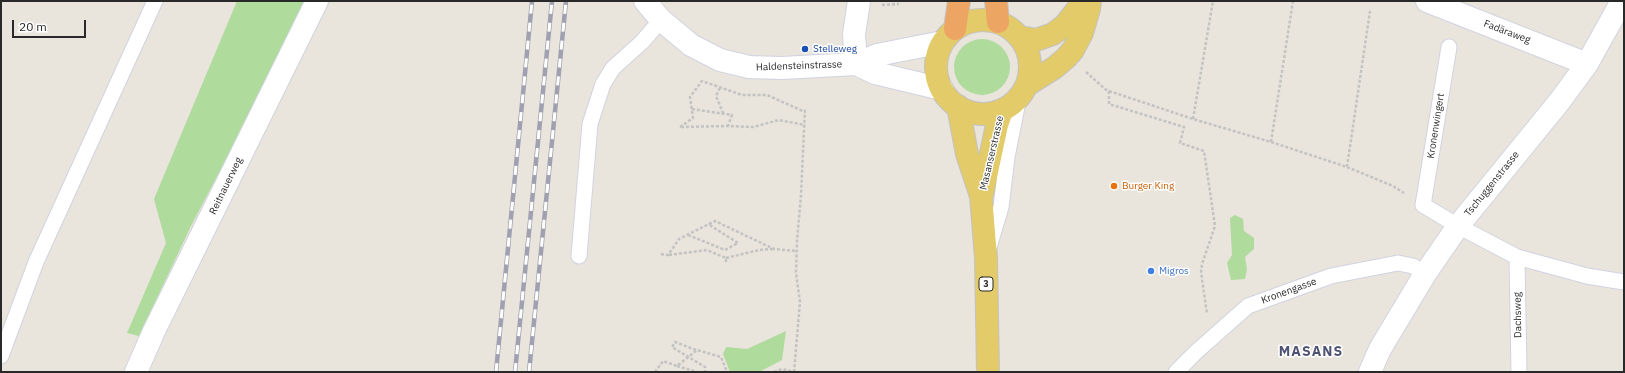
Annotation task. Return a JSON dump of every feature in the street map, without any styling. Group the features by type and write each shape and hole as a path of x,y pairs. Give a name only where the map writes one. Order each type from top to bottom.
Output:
{"highway":[{"path":"949,36 959,1"},
{"path":"996,1 998,22"}],"main road":[{"path":"1020,37 1036,40 1054,34 1065,26 1084,1"},
{"path":"1016,97 1030,72 1030,60 1027,48 1020,37 1010,28 998,22 984,20 969,22 949,36 938,54 936,66 942,89 949,99 968,111 991,113 1016,97 1066,58 1073,50 1082,33 1087,18 1090,1"},
{"name":"Masanserstrasse","path":"981,196 989,155 997,125 1016,97"},
{"name":"Masanserstrasse","path":"958,106 967,154 981,196 986,258 988,372"}],"street":[{"name":"Reitnauerweg","path":"136,372 154,331 317,1"},
{"name":"Haldensteinstrasse","path":"645,1 661,20 696,48 720,60 749,67 782,68 856,64 877,55 949,36"},
{"path":"856,64 854,34 858,1"},
{"name":"Fadäraweg","path":"1427,1 1587,64"},
{"name":"Tschuggenstrasse","path":"1370,372 1380,349 1425,274 1458,226 1554,108 1587,64 1622,1"},
{"name":"Haldensteinstrasse","path":"856,64 875,73 942,89"}],"lane":[{"path":"1,356 36,262 155,1"},
{"path":"579,256 590,124 603,84 613,68 642,42 661,20"},
{"name":"Kronenwingert","path":"1423,205 1449,47"},
{"path":"986,258 1001,206 1016,97"},
{"path":"1423,205 1458,226 1517,257 1587,276 1624,282"},
{"name":"Dachsweg","path":"1517,257 1519,372"},
{"name":"Kronengasse","path":"1176,372 1248,306 1331,276 1398,263 1413,266 1425,274"}],"path":[{"path":"1193,119 1213,1"},
{"path":"1271,142 1293,1"},
{"path":"882,5 899,4"},
{"path":"1347,167 1370,11"},
{"path":"1084,70 1105,89 1193,119 1271,142 1347,167 1393,186 1423,205"},
{"path":"774,372 782,369 794,372 800,302 796,273 805,125 805,110 768,95 742,95 702,81 690,97 693,118 680,127 754,127 779,120 805,125"},
{"path":"720,88 716,96 723,113"},
{"path":"1109,90 1109,104 1184,127 1180,143 1204,151 1216,226 1202,264 1201,272 1211,339"},
{"path":"692,109 732,115 728,126"},
{"path":"668,255 678,239 715,221 774,249"},
{"path":"687,235 725,250 738,243 707,224"},
{"path":"661,254 668,255 707,250 726,258 759,250 774,249 797,251"},
{"path":"726,258 726,263"},
{"path":"704,372 705,367 672,347 675,342 721,357 727,372"},
{"path":"677,366 697,350"},
{"path":"655,372 663,362 697,372"}],"green space":[{"path":"237,1 309,1 191,226 139,336 127,333 166,243 154,199"},
{"path":"976,39 988,39 998,43 1006,51 1010,61 1010,73 1006,83 998,91 988,95 976,95 966,91 958,83 954,73 954,61 958,51 966,43"},
{"path":"1235,215 1243,219 1244,231 1254,238 1254,249 1245,257 1247,269 1245,279 1231,280 1227,263 1232,255 1230,218"},
{"path":"786,331 782,360 759,372 730,372 723,354 726,347 747,349"}],"railway":[{"path":"496,372 532,1"},
{"path":"515,372 552,1"},
{"path":"529,372 566,1"}],"place":[{"name":"Stelleweg","path":"805,49"},
{"name":"Burger King","path":"1114,186"},
{"name":"Migros","path":"1151,271"}],"district":[{"name":"MASANS","path":"1311,352"}]}
